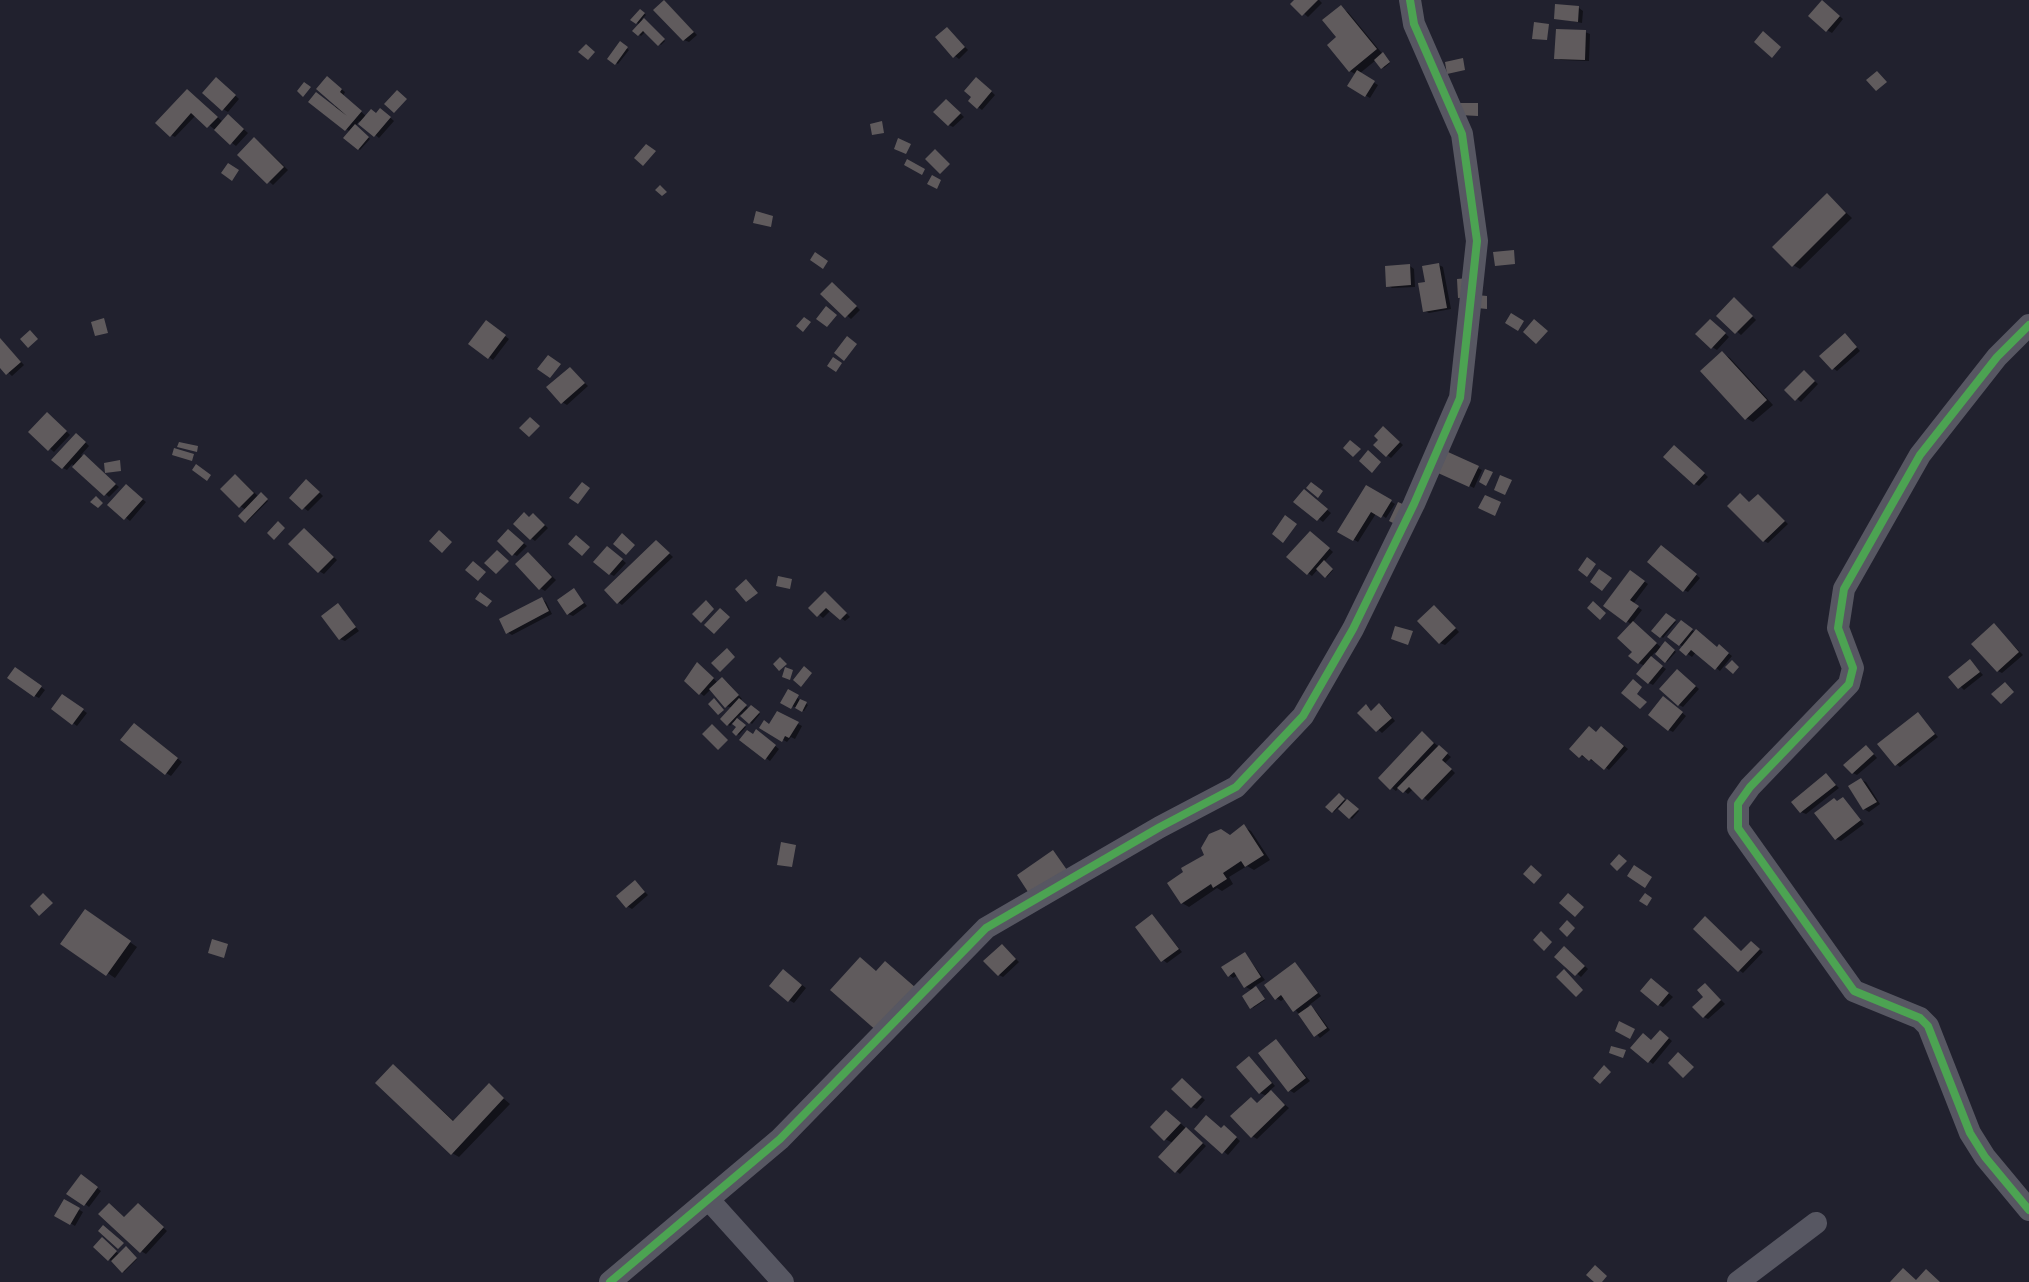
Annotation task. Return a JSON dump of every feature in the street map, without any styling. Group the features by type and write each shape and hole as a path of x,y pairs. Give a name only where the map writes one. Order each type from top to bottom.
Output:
{"street":[{"path":"610,1282 780,1139 986,928 1160,827 1236,787 1303,716 1353,629 1414,504 1460,398 1477,241 1462,134 1414,24 1410,0"},
{"path":"2029,325 1997,357 1920,455 1844,589 1838,628 1853,668 1849,684 1750,787 1738,804 1738,828 1854,991 1920,1018 1928,1026 1970,1133 1985,1157 2029,1210"},
{"path":"709,1200 783,1282"},
{"path":"1738,1282 1816,1223"}],"building":[{"path":"664,0 694,32 683,41 653,10"},
{"path":"1294,0 1318,0 1302,16 1290,4"},
{"path":"1822,0 1840,16 1826,32 1808,16"},
{"path":"1555,4 1579,6 1578,22 1554,19"},
{"path":"1341,5 1377,49 1349,72 1327,45 1336,37 1322,20"},
{"path":"640,9 645,13 636,24 630,20"},
{"path":"644,18 665,39 658,46 643,31 638,36 632,31"},
{"path":"1534,22 1549,24 1547,40 1532,39"},
{"path":"947,27 965,47 953,58 935,37"},
{"path":"1556,29 1586,30 1585,60 1554,59"},
{"path":"1763,31 1781,47 1772,58 1754,42"},
{"path":"620,41 628,47 615,65 607,59"},
{"path":"586,44 595,52 588,60 578,52"},
{"path":"1383,52 1390,62 1381,69 1374,60"},
{"path":"1463,58 1465,70 1447,74 1445,62"},
{"path":"1357,70 1375,81 1365,97 1347,86"},
{"path":"1877,71 1887,82 1876,91 1866,80"},
{"path":"327,76 362,111 345,131 308,102 316,92 347,116 316,89"},
{"path":"216,77 236,95 222,111 202,93"},
{"path":"976,77 992,91 977,109 968,101 971,97 964,91"},
{"path":"304,82 311,87 303,97 297,91"},
{"path":"187,89 218,117 207,128 191,113 170,137 155,123"},
{"path":"397,90 407,99 394,113 384,104"},
{"path":"946,99 961,113 948,126 933,112"},
{"path":"1460,103 1478,103 1478,116 1460,115"},
{"path":"380,108 391,117 374,137 358,124 371,109 376,113"},
{"path":"228,114 244,129 230,145 214,130"},
{"path":"882,121 884,133 872,135 870,124"},
{"path":"355,124 369,137 358,150 343,138"},
{"path":"254,137 284,167 267,184 237,155"},
{"path":"898,138 911,144 906,154 894,149"},
{"path":"646,144 656,151 643,166 634,158"},
{"path":"935,149 950,164 940,174 925,159"},
{"path":"907,159 925,169 922,175 904,165"},
{"path":"228,163 239,170 232,181 221,173"},
{"path":"932,175 941,180 937,189 927,184"},
{"path":"660,185 667,192 662,196 655,190"},
{"path":"1827,193 1846,213 1792,267 1772,247"},
{"path":"756,211 773,216 771,227 753,223"},
{"path":"1514,250 1515,264 1495,266 1493,252"},
{"path":"815,252 828,261 823,269 810,260"},
{"path":"1439,263 1447,308 1423,312 1418,283 1425,282 1422,266"},
{"path":"1410,264 1411,285 1386,287 1385,266"},
{"path":"1469,278 1471,297 1458,298 1457,279"},
{"path":"832,282 857,306 845,318 820,294"},
{"path":"1477,295 1487,296 1487,309 1477,308"},
{"path":"1734,297 1753,316 1735,334 1716,316"},
{"path":"826,306 837,315 827,327 816,319"},
{"path":"1511,313 1524,321 1518,331 1505,323"},
{"path":"804,317 811,322 803,332 796,326"},
{"path":"104,318 108,333 95,336 91,322"},
{"path":"1534,319 1548,331 1536,344 1523,332"},
{"path":"1710,319 1726,333 1711,349 1695,334"},
{"path":"486,320 506,335 488,359 468,344"},
{"path":"30,330 38,339 28,348 20,339"},
{"path":"1845,333 1857,347 1832,370 1819,356"},
{"path":"847,336 857,344 844,361 834,353"},
{"path":"0,338 21,362 6,375 0,368"},
{"path":"1722,351 1767,400 1745,420 1700,371"},
{"path":"548,355 561,364 550,378 537,369"},
{"path":"833,357 842,363 836,372 827,366"},
{"path":"570,367 585,383 561,404 546,387"},
{"path":"1804,370 1815,381 1795,401 1784,390"},
{"path":"47,412 67,431 48,451 28,432"},
{"path":"530,417 540,426 529,437 519,428"},
{"path":"1383,426 1400,442 1386,457 1373,445 1378,440 1374,436"},
{"path":"76,433 86,442 62,469 51,460"},
{"path":"1350,440 1361,449 1353,457 1343,448"},
{"path":"179,442 198,446 197,452 177,447"},
{"path":"1674,445 1705,473 1694,485 1663,457"},
{"path":"174,448 194,454 192,461 172,455"},
{"path":"1368,450 1381,462 1372,473 1359,461"},
{"path":"1448,452 1479,466 1469,487 1438,473"},
{"path":"84,454 116,484 104,496 72,467"},
{"path":"120,460 121,471 105,473 104,463"},
{"path":"196,464 211,475 207,481 192,470"},
{"path":"1485,469 1493,472 1486,486 1479,482"},
{"path":"235,474 254,493 239,508 220,489"},
{"path":"1500,475 1512,480 1505,495 1494,490"},
{"path":"306,479 320,492 302,510 289,498"},
{"path":"582,482 590,488 578,504 569,498"},
{"path":"1311,482 1323,491 1318,498 1306,488"},
{"path":"126,484 143,499 124,520 107,505"},
{"path":"1366,485 1392,500 1381,518 1371,512 1353,541 1337,532"},
{"path":"1304,489 1328,509 1317,521 1293,502"},
{"path":"261,492 268,499 245,523 238,516"},
{"path":"1740,493 1749,502 1758,494 1785,521 1763,542 1727,506"},
{"path":"1485,495 1501,502 1495,516 1478,508"},
{"path":"96,496 103,503 98,508 90,502"},
{"path":"1398,502 1407,506 1397,525 1389,521"},
{"path":"524,512 529,517 533,513 545,525 530,540 513,524"},
{"path":"1285,515 1297,524 1283,543 1272,534"},
{"path":"278,521 285,528 274,540 267,533"},
{"path":"304,528 334,557 318,573 288,544"},
{"path":"508,529 524,543 512,556 497,541"},
{"path":"439,530 452,542 442,553 429,541"},
{"path":"1310,531 1330,548 1307,575 1286,557"},
{"path":"622,533 635,545 626,555 613,544"},
{"path":"576,535 590,547 582,556 568,544"},
{"path":"656,540 670,553 617,604 604,590"},
{"path":"1661,545 1697,574 1683,592 1647,562"},
{"path":"607,546 623,559 609,575 593,562"},
{"path":"497,550 509,561 496,574 484,563"},
{"path":"528,552 552,577 539,590 515,564"},
{"path":"1587,557 1596,564 1587,577 1578,570"},
{"path":"1324,560 1333,569 1325,578 1316,569"},
{"path":"473,561 486,572 478,581 465,570"},
{"path":"1599,569 1612,578 1602,591 1590,582"},
{"path":"1630,570 1645,581 1630,600 1639,606 1626,623 1603,606"},
{"path":"778,576 792,579 790,589 776,586"},
{"path":"746,579 758,593 746,602 735,589"},
{"path":"574,588 584,603 567,615 557,600"},
{"path":"825,591 847,613 840,620 826,608 817,617 808,608"},
{"path":"480,592 492,601 487,607 475,599"},
{"path":"542,597 549,611 506,634 499,619"},
{"path":"706,600 714,609 701,623 692,614"},
{"path":"1593,601 1606,613 1600,620 1587,608"},
{"path":"338,603 356,627 339,640 321,616"},
{"path":"1434,605 1456,628 1439,644 1417,621"},
{"path":"720,608 730,617 714,634 704,625"},
{"path":"1666,613 1676,620 1660,638 1651,631"},
{"path":"1681,620 1693,629 1679,646 1667,637"},
{"path":"1633,621 1657,643 1638,664 1628,656 1632,652 1617,638"},
{"path":"1994,623 2019,652 1997,672 1971,644"},
{"path":"1395,626 1413,631 1408,645 1391,639"},
{"path":"1696,629 1729,653 1715,670 1691,650 1686,656 1679,650"},
{"path":"1665,641 1675,650 1665,663 1655,654"},
{"path":"727,648 735,657 720,672 711,663"},
{"path":"1651,656 1663,666 1648,684 1636,674"},
{"path":"780,657 787,664 779,671 773,664"},
{"path":"1970,659 1980,672 1958,689 1948,677"},
{"path":"1732,660 1739,667 1733,674 1725,667"},
{"path":"697,662 714,678 699,695 684,681"},
{"path":"804,666 812,673 801,687 793,680"},
{"path":"15,667 42,686 34,697 7,678"},
{"path":"785,667 793,670 790,680 782,677"},
{"path":"1677,669 1696,686 1678,706 1659,689"},
{"path":"722,677 739,695 725,708 709,689"},
{"path":"1633,679 1642,687 1637,694 1647,702 1640,709 1621,693"},
{"path":"2005,682 2014,692 2001,704 1991,694"},
{"path":"788,689 799,695 791,709 780,703"},
{"path":"62,694 84,709 72,725 51,709"},
{"path":"1663,696 1683,712 1668,731 1648,715"},
{"path":"714,698 724,710 718,715 708,704"},
{"path":"739,698 747,705 727,726 720,719"},
{"path":"800,699 807,702 802,712 795,708"},
{"path":"1379,703 1392,718 1376,732 1357,713 1366,704 1371,711"},
{"path":"751,705 760,712 749,724 740,716"},
{"path":"777,711 799,722 789,738 785,736 782,742 759,728 764,720 769,724"},
{"path":"1918,712 1935,734 1895,766 1877,744"},
{"path":"737,718 746,725 736,736 732,732 736,727 732,724"},
{"path":"134,723 178,758 165,775 120,740"},
{"path":"712,724 728,740 718,750 702,734"},
{"path":"1589,726 1596,732 1601,726 1624,746 1604,770 1591,759 1589,761 1582,755 1579,758 1569,749"},
{"path":"756,729 776,745 765,760 739,740 747,730 753,734"},
{"path":"1422,731 1434,743 1390,790 1378,778"},
{"path":"1439,745 1448,753 1442,760 1452,769 1422,800 1409,787 1403,793 1397,788"},
{"path":"1866,745 1874,754 1852,774 1843,765"},
{"path":"1826,773 1836,785 1800,813 1791,802"},
{"path":"1861,778 1877,802 1863,810 1848,786"},
{"path":"1339,793 1345,799 1332,813 1325,807"},
{"path":"1843,797 1861,820 1835,840 1814,813 1834,798 1837,801"},
{"path":"1347,799 1359,809 1349,819 1338,809"},
{"path":"1244,824 1264,855 1245,867 1241,861 1223,873 1227,879 1213,888 1211,884 1181,904 1167,883 1183,872 1181,868 1204,855 1201,848 1209,834 1221,829 1230,835"},
{"path":"781,842 796,845 792,867 777,865"},
{"path":"1053,850 1067,870 1030,895 1017,875"},
{"path":"1619,854 1627,861 1617,871 1610,864"},
{"path":"1531,865 1542,875 1534,884 1523,874"},
{"path":"1634,865 1652,877 1645,888 1627,876"},
{"path":"635,880 645,892 626,908 616,896"},
{"path":"43,893 53,903 39,916 30,906"},
{"path":"1568,893 1584,907 1575,917 1559,903"},
{"path":"1645,893 1652,898 1647,906 1639,901"},
{"path":"85,909 131,941 106,976 60,944"},
{"path":"1152,914 1179,949 1161,962 1135,927"},
{"path":"1705,916 1741,951 1751,941 1760,949 1738,972 1693,929"},
{"path":"1567,920 1575,928 1567,937 1559,929"},
{"path":"1541,931 1552,942 1544,951 1533,940"},
{"path":"212,939 228,944 224,958 208,953"},
{"path":"1002,944 1016,959 998,976 983,961"},
{"path":"1564,946 1585,966 1575,976 1554,957"},
{"path":"1245,952 1261,977 1244,988 1234,972 1228,977 1221,967"},
{"path":"860,957 876,971 885,961 916,988 878,1032 830,990"},
{"path":"1295,962 1318,993 1293,1012 1281,995 1275,1000 1264,985"},
{"path":"783,969 802,985 788,1002 769,986"},
{"path":"1564,969 1583,990 1576,997 1556,977"},
{"path":"1651,978 1669,993 1658,1006 1640,991"},
{"path":"1705,983 1721,1000 1703,1018 1692,1007 1703,997 1697,990"},
{"path":"1256,986 1265,999 1250,1009 1242,996"},
{"path":"1311,1005 1327,1028 1314,1037 1298,1014"},
{"path":"1619,1021 1635,1029 1630,1039 1615,1031"},
{"path":"1660,1030 1669,1038 1648,1063 1630,1048 1643,1033 1651,1040"},
{"path":"1276,1039 1306,1078 1288,1092 1258,1053"},
{"path":"1611,1046 1626,1050 1623,1058 1609,1053"},
{"path":"1678,1052 1694,1067 1683,1078 1668,1063"},
{"path":"1249,1056 1272,1083 1259,1094 1236,1067"},
{"path":"393,1064 453,1121 489,1083 504,1098 451,1155 375,1083"},
{"path":"1604,1065 1611,1072 1600,1084 1593,1078"},
{"path":"1182,1078 1202,1097 1191,1108 1171,1089"},
{"path":"1271,1090 1285,1105 1251,1138 1230,1116 1251,1097 1257,1103"},
{"path":"1166,1110 1181,1123 1164,1141 1150,1127"},
{"path":"1206,1115 1237,1137 1222,1154 1194,1129"},
{"path":"1186,1127 1203,1143 1175,1173 1158,1157"},
{"path":"81,1174 98,1187 84,1206 66,1194"},
{"path":"64,1199 80,1208 70,1225 54,1216"},
{"path":"109,1203 124,1217 138,1203 164,1227 140,1253 98,1214"},
{"path":"103,1225 124,1243 118,1249 98,1231"},
{"path":"102,1237 117,1251 108,1261 93,1247"},
{"path":"126,1246 137,1258 122,1273 111,1261"},
{"path":"1595,1265 1607,1276 1602,1282 1594,1282 1586,1275"},
{"path":"1903,1268 1916,1280 1926,1269 1940,1282 1890,1282"}],"cycle path":[{"path":"610,1282 780,1139 986,928 1160,827 1236,787 1303,716 1353,629 1414,504 1460,398 1477,241 1462,134 1414,24 1410,0"},
{"path":"2029,325 1997,357 1920,455 1844,589 1838,628 1853,668 1849,684 1750,787 1738,804 1738,828 1854,991 1920,1018 1928,1026 1970,1133 1985,1157 2029,1210"}]}
